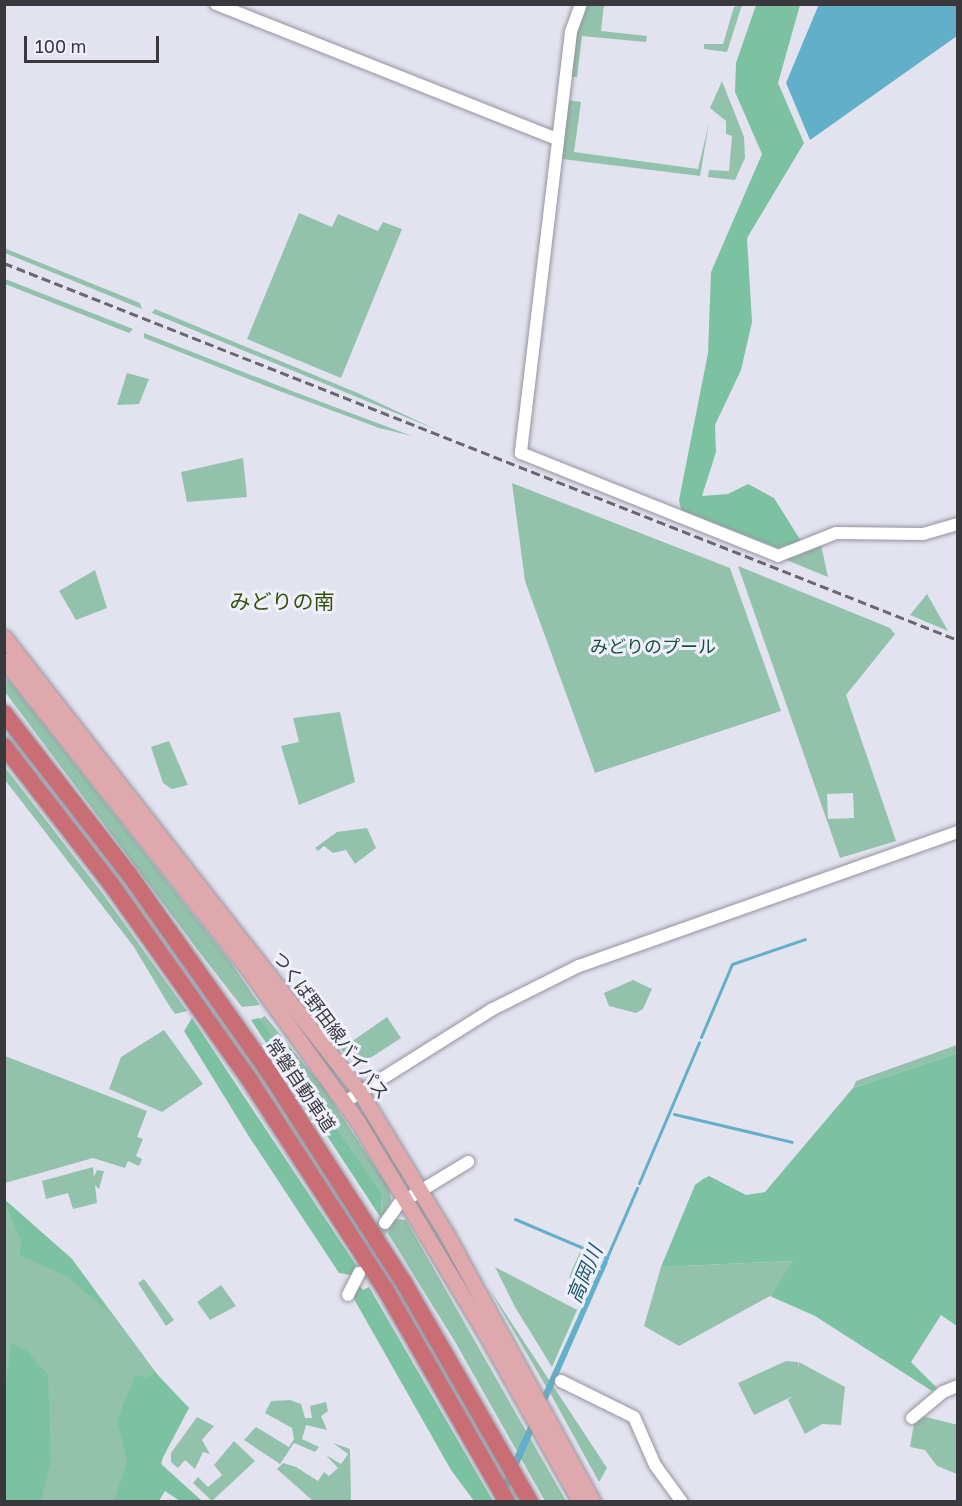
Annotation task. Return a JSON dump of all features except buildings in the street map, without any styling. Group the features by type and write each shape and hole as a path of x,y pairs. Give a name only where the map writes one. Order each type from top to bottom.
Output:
{"highway":[{"name":"常磐自動車道","path":"4,713 135,883 287,1100 403,1281 531,1502"},
{"path":"4,746 118,893 257,1091 385,1289 507,1502"}],"main road":[{"name":"つくば野田線バイパス","path":"4,637 360,1092 420,1190 593,1502"},
{"name":"つくば野田線バイパス","path":"4,660 248,969 345,1102 406,1199 580,1502"}],"street":[{"path":"216,4 557,139"},
{"path":"581,4 571,32 521,453 778,556 836,533 924,534 957,525"},
{"path":"345,1102 491,1010 579,966 957,832"},
{"path":"385,1223 406,1199 468,1162"},
{"path":"348,1295 359,1273"},
{"path":"561,1382 634,1417 656,1465 682,1502"},
{"path":"912,1418 943,1392 957,1386"}],"green space":[{"path":"587,5 604,5 601,31 647,36 646,42 582,36 577,77 571,77 576,34"},
{"path":"742,5 727,52 704,49 704,44 723,44 734,7"},
{"path":"756,5 800,5 778,83 804,143 747,238 752,322 741,370 715,425 716,452 702,496 728,494 748,484 774,498 801,541 778,548 681,510 679,500 708,353 711,272 762,154 735,92 736,63"},
{"path":"722,81 744,137 745,158 735,180 708,177 709,170 729,171 732,136 726,134 726,121 710,108"},
{"path":"568,100 581,102 574,152 698,169 709,123 700,176 562,159"},
{"path":"299,213 332,227 338,214 378,231 383,222 402,229 341,378 247,339"},
{"path":"4,248 140,303 142,309 5,253"},
{"path":"4,279 133,329 129,333 5,284"},
{"path":"155,309 360,394 437,430 152,313"},
{"path":"144,333 412,436 379,428 266,386 144,338"},
{"path":"127,373 149,379 139,404 117,405"},
{"path":"243,458 247,497 187,502 181,472"},
{"name":"みどりのプール","path":"512,483 730,568 781,711 595,773 525,581"},
{"path":"821,545 828,577 784,559 799,555"},
{"path":"738,566 890,628 895,634 846,695 896,841 840,858","holes":["853,793 854,818 828,819 827,794"]},
{"path":"95,570 107,608 76,620 59,591"},
{"path":"927,594 948,631 910,615"},
{"path":"7,678 232,964 260,1005 242,1007 200,953 5,692"},
{"path":"340,712 355,782 299,805 281,746 299,742 293,718"},
{"path":"169,741 188,785 172,789 163,783 151,747"},
{"path":"4,766 103,894 187,1011 175,1014 134,947 5,780"},
{"path":"367,828 376,848 355,864 346,850 333,853 324,846 318,851 315,848 337,832"},
{"path":"633,980 652,989 643,1009 636,1013 609,1006 604,993"},
{"path":"265,1016 323,1087 390,1190 391,1201 381,1218 382,1193 259,1019"},
{"path":"387,1017 401,1038 364,1062 349,1059 341,1049"},
{"path":"192,1018 356,1265 351,1275 339,1273 248,1135 184,1031"},
{"path":"259,1018 382,1193 381,1218 251,1020"},
{"path":"164,1030 203,1084 162,1112 109,1089 121,1057"},
{"path":"957,1045 957,1053 853,1088 856,1081"},
{"path":"957,1053 957,1326 941,1315 911,1362 937,1388 932,1391 815,1316 770,1296 793,1261 661,1267 695,1185 703,1179 709,1176 746,1195 765,1192 853,1088"},
{"path":"5,1056 147,1111 137,1137 143,1139 136,1156 142,1159 139,1166 128,1161 125,1168 93,1158 5,1183"},
{"path":"93,1167 94,1177 97,1170 104,1171 99,1189 95,1185 97,1203 73,1209 68,1193 46,1199 42,1181"},
{"path":"4,1199 72,1259 166,1386 189,1408 165,1447 161,1466 141,1501 5,1501"},
{"path":"4,1199 72,1259 110,1313 67,1277 20,1255 21,1241"},
{"path":"394,1219 406,1220 566,1501 545,1501 454,1340 387,1232"},
{"path":"580,1252 598,1260 588,1286 569,1277"},
{"path":"794,1261 770,1296 679,1346 644,1326 661,1267"},
{"path":"495,1267 577,1310 552,1367 515,1307"},
{"path":"144,1279 174,1320 166,1326 138,1283"},
{"path":"358,1284 363,1290 369,1287 493,1501 474,1501 451,1470 354,1299"},
{"path":"221,1285 236,1306 210,1320 197,1302"},
{"path":"488,1287 607,1468 599,1482 554,1400"},
{"path":"11,1343 26,1350 48,1375 51,1460 41,1501 5,1501 4,1402"},
{"path":"786,1361 798,1362 799,1367 799,1362 845,1387 841,1425 822,1424 805,1434 788,1400 793,1396 754,1415 738,1383"},
{"path":"155,1372 189,1408 160,1463 202,1501 180,1501 165,1491 159,1501 114,1501 127,1461 117,1420 135,1375 147,1378"},
{"path":"290,1400 301,1404 305,1418 312,1418 310,1406 326,1402 328,1411 321,1416 327,1430 306,1425 302,1439 319,1447 315,1452 294,1443 280,1464 244,1440 256,1427 289,1447 294,1439 292,1428 265,1413 271,1401"},
{"path":"922,1416 958,1425 957,1474 937,1466 925,1450 910,1447 914,1423"},
{"path":"197,1417 214,1426 202,1440 210,1454 203,1452 195,1469 185,1460 178,1468 171,1462 171,1453"},
{"path":"234,1441 255,1461 212,1501 193,1483 198,1477 208,1487 222,1475 214,1465"},
{"path":"333,1443 350,1449 351,1501 313,1501 277,1469 283,1463 296,1467 318,1481 324,1472 329,1476 338,1468 326,1455 341,1464 348,1454"}],"water":[{"path":"819,4 957,6 957,36 810,140 786,83"},
{"path":"604,1259 608,1262 503,1501 494,1502"}],"waterway":[{"name":"高岡川","path":"701,1037 732,964 805,939"},
{"name":"高岡川","path":"639,1183 699,1042"},
{"path":"674,1114 792,1142"},
{"name":"高岡川","path":"604,1264 637,1188"},
{"path":"515,1219 607,1258"}],"tunnel":[{"path":"363,1265 385,1223"}],"railway":[{"path":"4,263 958,640"}],"district":[{"name":"みどりの南","path":"282,601"}]}
